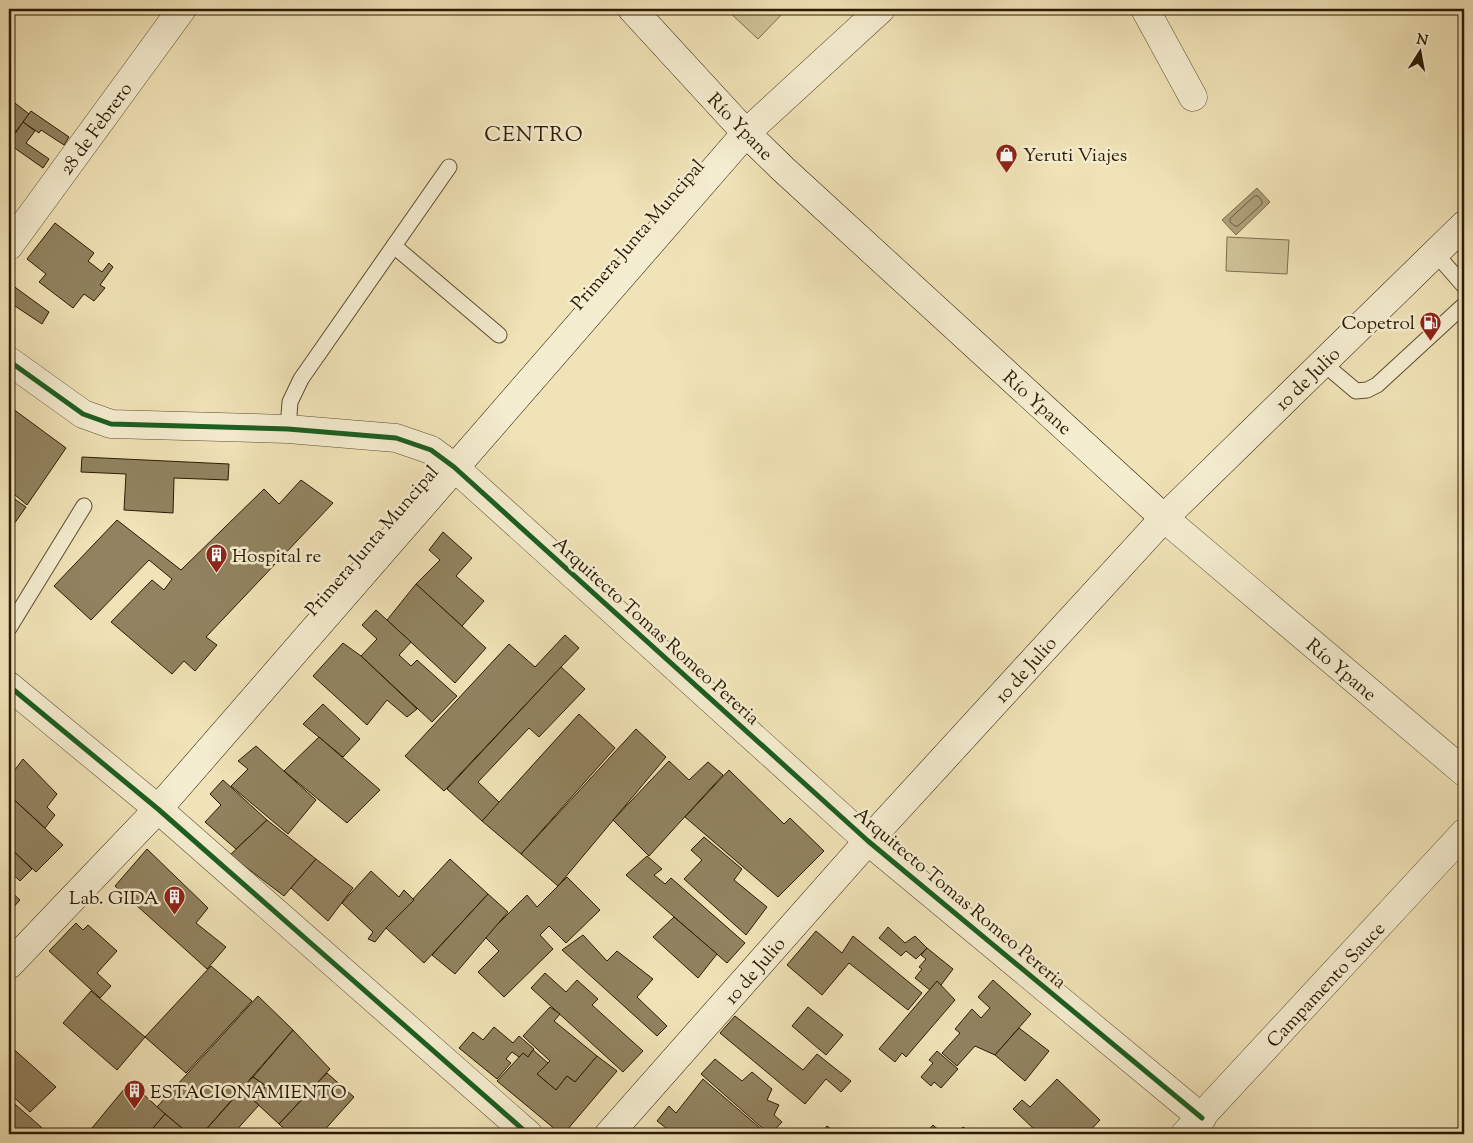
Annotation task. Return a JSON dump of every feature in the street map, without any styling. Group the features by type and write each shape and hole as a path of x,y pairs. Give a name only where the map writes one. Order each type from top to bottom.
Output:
{"street":[{"name":"28 de Febrero","path":"9,246 182,9"},
{"name":"Río Ypane","path":"632,9 746,133 783,169 1164,518 1464,772"},
{"name":"Primera Junta Muncipal","path":"9,965 158,809 746,133 881,9"},
{"path":"1145,9 1193,96"},
{"name":"10 de Julio","path":"609,1134 868,840 1164,518 1464,226"},
{"name":"Arquitecto Tomas Romeo Pereria","path":"9,361 83,414 110,424 288,429 396,438 430,450 454,467 868,840 1193,1126"},
{"path":"9,686 158,809 528,1134"},
{"name":"Campamento Sauce","path":"1193,1126 1464,832"}],"lane":[{"path":"288,429 290,402 301,379 449,167"},
{"path":"394,246 499,335"},
{"path":"1436,254 1464,286"},
{"path":"1323,363 1356,390 1367,390 1377,385 1464,304"},
{"path":"9,628 84,506"}],"shaded area":[{"path":"726,9 787,9 758,39"},
{"path":"1227,237 1289,240 1287,274 1226,271"}],"water":[{"path":"1257,188 1270,202 1236,235 1222,220"}],"building":[{"path":"11,100 29,114 14,134 9,131 11,128 9,127 9,104"},
{"path":"31,111 69,137 64,145 41,130 39,133 23,122"},
{"path":"23,122 35,131 26,143 49,159 43,168 9,144 9,131 14,135"},
{"path":"55,223 94,253 88,261 102,272 109,263 113,267 100,285 105,288 94,301 84,294 73,308 39,282 46,274 27,259"},
{"path":"12,285 49,312 42,324 9,302 9,289"},
{"path":"9,406 66,448 27,505 9,490"},
{"path":"82,457 229,464 228,480 174,478 173,513 124,510 126,474 81,472"},
{"name":"Hospital re","path":"301,480 333,503 206,637 217,645 195,671 184,661 172,674 111,622 152,580 164,590 172,579 149,560 91,620 54,586 117,520 181,570 264,489 279,504"},
{"path":"9,495 26,507 9,531"},
{"path":"443,532 472,558 456,576 484,601 462,626 416,584 440,560 429,550"},
{"path":"416,584 486,648 455,683 387,620"},
{"path":"376,610 411,642 399,655 411,666 417,660 457,696 432,722 361,656 377,639 362,625"},
{"path":"565,635 579,648 444,791 405,756 509,644 535,667"},
{"path":"343,643 361,656 417,709 407,717 387,700 367,725 313,676"},
{"path":"561,667 585,689 539,737 529,728 478,782 500,803 482,821 447,789"},
{"path":"323,704 360,739 343,757 303,724"},
{"path":"579,714 615,748 521,854 482,821"},
{"path":"636,729 666,757 558,886 521,854"},
{"path":"319,737 380,790 347,823 284,771"},
{"path":"9,740 14,744 9,750"},
{"path":"256,746 316,800 288,834 231,786 248,769 238,761"},
{"path":"23,759 57,794 47,807 55,815 45,828 9,795 9,764 14,771"},
{"path":"669,761 689,780 708,762 723,775 649,856 613,820"},
{"path":"729,770 784,824 790,818 824,851 778,897 685,817"},
{"path":"223,780 267,820 236,849 205,822 221,805 210,794"},
{"path":"9,795 63,845 36,872 9,847"},
{"path":"267,820 316,859 284,896 230,855"},
{"path":"704,837 742,869 734,880 767,907 746,935 684,879 702,860 691,850"},
{"path":"9,847 32,869 20,881 9,871"},
{"name":"Lab. GIDA","path":"147,849 208,908 196,923 226,947 207,969 115,886"},
{"path":"647,856 662,869 654,875 665,884 671,878 745,943 727,963 626,875"},
{"path":"316,859 353,888 328,921 291,888"},
{"path":"450,859 488,894 424,963 386,928"},
{"path":"371,871 399,897 404,890 414,900 375,942 368,939 373,932 342,903"},
{"path":"567,877 600,910 566,943 549,926 540,935 553,949 504,997 478,972 499,951 485,937 527,895 537,907"},
{"path":"9,890 20,900 9,912"},
{"path":"488,894 508,912 455,974 432,955"},
{"path":"674,917 717,954 698,978 653,937"},
{"path":"76,923 83,930 88,925 117,951 97,973 111,986 100,998 49,951"},
{"path":"888,927 905,943 915,936 927,948 916,959 906,951 901,956 879,938"},
{"path":"816,931 842,953 853,936 922,993 908,1010 849,963 822,995 787,965"},
{"path":"583,935 607,961 617,951 653,979 637,997 667,1026 657,1036 562,950"},
{"path":"927,948 953,969 941,985 937,981 930,990 915,978 922,969 919,967 926,959 921,955"},
{"path":"211,966 252,1001 186,1073 145,1037"},
{"path":"545,973 566,992 577,980 598,999 592,1005 643,1051 623,1072 531,988"},
{"path":"993,980 1031,1014 995,1055 975,1046 957,1066 942,1053 960,1033 955,1029 972,1009 981,1018 990,1008 978,997"},
{"path":"937,981 955,1000 906,1057 902,1053 895,1062 879,1049"},
{"path":"91,991 145,1037 117,1070 63,1023"},
{"path":"258,996 293,1030 202,1134 189,1134 157,1107"},
{"path":"550,1007 560,1014 554,1021 597,1056 575,1082 567,1076 556,1090 537,1074 550,1061 523,1036"},
{"path":"808,1007 843,1035 826,1055 792,1026"},
{"path":"735,1016 803,1070 817,1054 851,1081 841,1092 826,1079 805,1104 720,1033"},
{"path":"494,1027 513,1043 519,1036 534,1049 528,1057 523,1053 519,1057 512,1052 506,1059 511,1063 497,1079 459,1048 473,1032 483,1040"},
{"path":"1019,1028 1049,1051 1025,1081 995,1055"},
{"path":"293,1030 330,1069 279,1124 253,1100 266,1086 253,1077"},
{"path":"9,1045 56,1087 30,1112 9,1093"},
{"path":"533,1050 548,1063 537,1074 556,1090 567,1076 575,1082 597,1056 617,1071 567,1130 556,1130 497,1081 523,1053 528,1057"},
{"path":"937,1051 958,1069 941,1088 934,1082 931,1086 921,1077 933,1063 929,1060"},
{"path":"715,1059 742,1081 752,1072 772,1089 767,1100 779,1105 774,1115 782,1122 771,1134 701,1074"},
{"path":"327,1073 354,1097 321,1134 290,1134 279,1124"},
{"path":"253,1077 266,1086 253,1100 259,1105 233,1134 202,1134"},
{"path":"703,1079 760,1128 755,1134 674,1134 657,1121 669,1106 676,1113"},
{"path":"1057,1079 1100,1120 1087,1134 1035,1134 1037,1132 1013,1109 1022,1100 1030,1107"},
{"name":"ESTACIONAMIENTO","path":"130,1082 165,1114 148,1134 87,1134"},
{"path":"9,1099 49,1134 9,1134"},
{"path":"165,1114 189,1134 148,1134"},
{"path":"933,1125 943,1134 925,1134"},
{"path":"827,1126 838,1134 821,1134"},
{"path":"963,1127 973,1134 956,1134"},
{"path":"273,1128 279,1134 268,1134"}],"cycle path":[{"path":"9,361 83,414 111,424 288,429 396,438 431,450 454,467 868,841 1202,1118"},
{"path":"9,686 158,809 528,1134"}],"place":[{"name":"Yeruti Viajes","path":"1007,173"},
{"name":"Copetrol","path":"1431,341"},
{"name":"Hospital re","path":"216,574"},
{"name":"Lab. GIDA","path":"175,916"},
{"name":"ESTACIONAMIENTO","path":"134,1110"}],"district":[{"name":"CENTRO","path":"534,134"}]}
